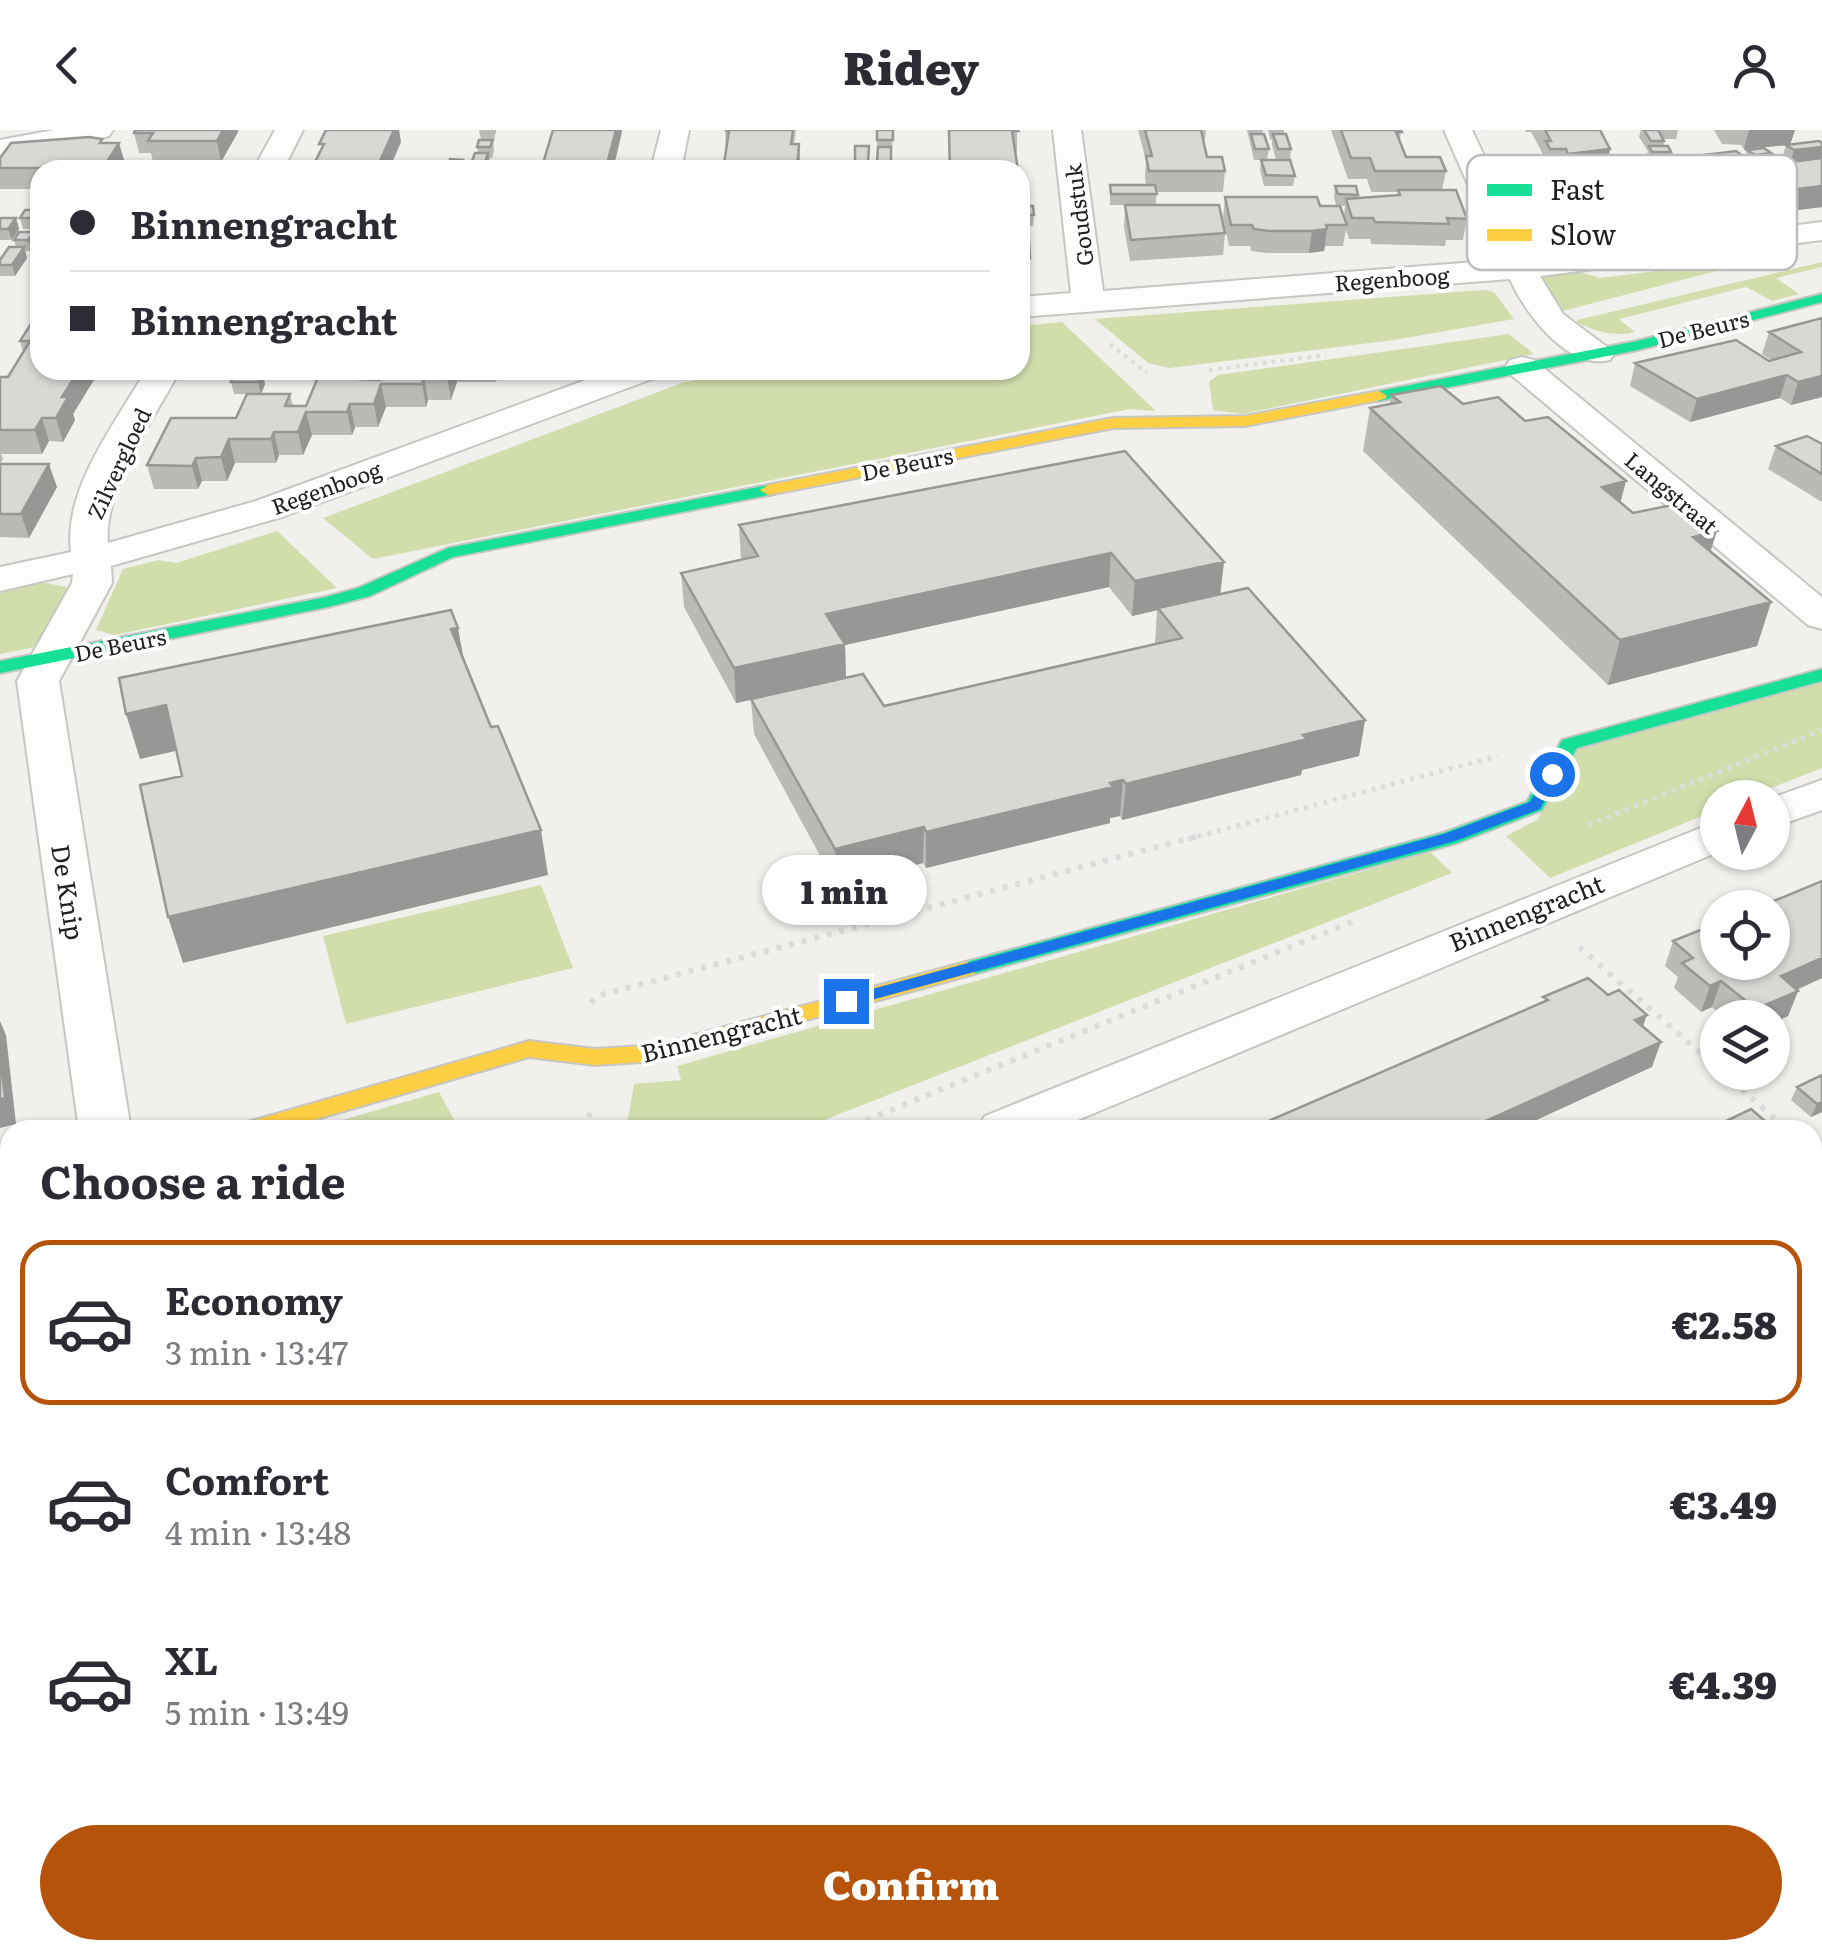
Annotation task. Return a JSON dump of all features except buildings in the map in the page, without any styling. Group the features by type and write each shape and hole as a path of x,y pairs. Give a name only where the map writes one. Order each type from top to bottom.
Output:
{"street":[{"path":"0,149 98,130"},
{"path":"274,160 290,130"},
{"path":"668,160 675,130"},
{"name":"Goudstuk","path":"1067,130 1088,300"},
{"path":"1458,130 1470,155"},
{"name":"Regenboog","path":"1797,234 1822,231"},
{"name":"Regenboog","path":"1030,306 1495,270"},
{"path":"1523,270 1542,311 1598,352"},
{"name":"De Beurs","path":"0,667 328,602 364,592 434,557 487,546 1112,423 1147,419 1246,422 1598,352 1822,298"},
{"name":"Langstraat","path":"1522,368 1822,617"},
{"name":"Zilvergloed","path":"52,657 92,583 88,537 92,506 158,380"},
{"name":"Regenboog","path":"0,579 269,509 613,380"},
{"name":"De Knip","path":"52,657 38,681 104,1120"},
{"path":"1568,744 1822,674"},
{"name":"Binnengracht","path":"284,1120 529,1049 594,1056 657,1052 1450,838 1535,806 1568,744"},
{"path":"1790,807 1822,794"},
{"name":"Binnengracht","path":"1026,1120 1700,843"}],"path":[{"path":"1088,300 1085,318 1104,338 1141,371 1160,374"},
{"path":"1574,831 1822,730"},
{"path":"529,1049 568,1026 597,996 1508,753 1568,744"},
{"path":"866,1120 1356,920"},
{"path":"1742,1090 1777,1120"}],"green space":[{"path":"1822,262 1822,267 1776,278 1799,294 1772,301 1746,287 1619,319 1635,332 1628,333 1599,331 1577,320 1797,270"},
{"path":"1663,270 1720,270 1563,311 1554,306 1538,278 1579,272 1600,278"},
{"path":"1494,292 1514,319 1394,340 1169,368 1148,363 1095,319"},
{"path":"1062,322 1156,411 1130,409 373,559 323,518 697,380 1030,380 1030,325"},
{"path":"1509,334 1534,354 1242,414 1213,410 1209,382 1218,375"},
{"path":"277,531 337,588 115,635 96,630 123,569 158,560 176,563"},
{"path":"42,582 70,588 40,646 0,654 0,592"},
{"path":"1822,682 1822,768 1790,781 1700,780 1700,817 1550,878 1506,836 1537,820 1577,750"},
{"path":"1430,852 1452,873 824,1120 628,1120 634,1084 681,1080 677,1066"},
{"path":"541,885 573,968 346,1024 323,936"},
{"path":"439,1092 454,1120 342,1120"}],"traffic: fast":[{"path":"1379,396 1638,345 1822,298"},
{"path":"0,667 328,602 364,592 448,553 768,490"},
{"path":"966,969 1450,838 1535,806 1569,744 1822,675"}],"traffic: slow":[{"path":"768,490 1113,423 1245,421 1379,396"},
{"path":"284,1120 529,1049 595,1057 657,1053 966,969"}],"route":[{"path":"846,1001 1450,838 1535,806 1552,774"}]}
